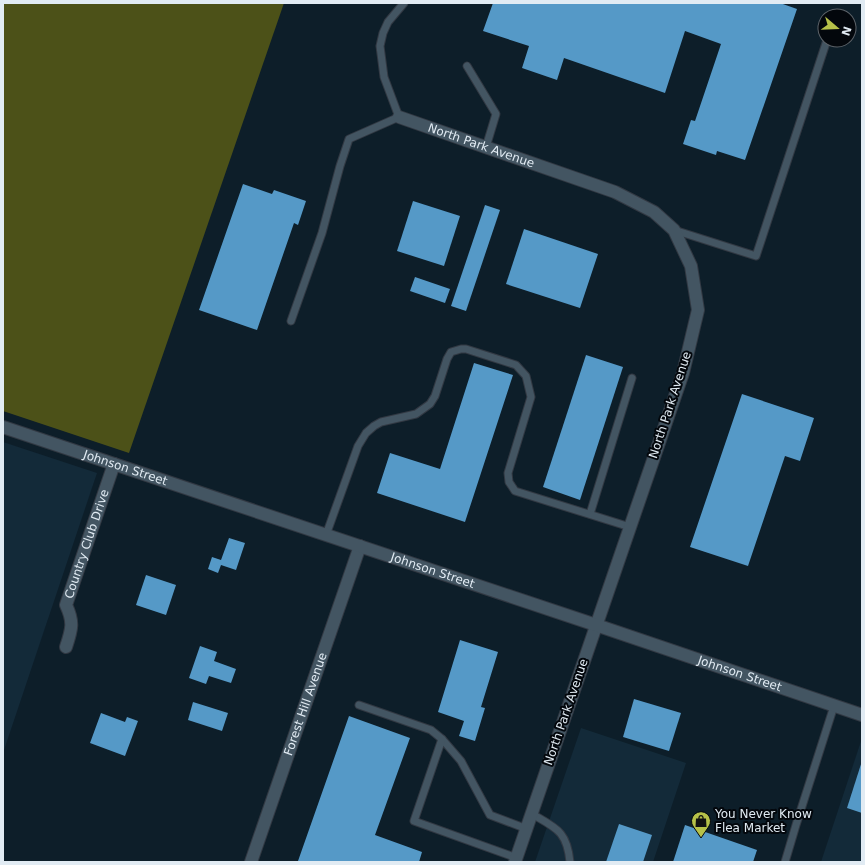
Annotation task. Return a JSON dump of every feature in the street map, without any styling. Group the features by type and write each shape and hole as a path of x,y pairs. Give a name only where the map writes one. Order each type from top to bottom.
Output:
{"street":[{"name":"North Park Avenue","path":"400,117 615,192 654,212 674,230 691,266 698,310 683,373 516,860"},
{"name":"Johnson Street","path":"3,427 596,624 862,715"},
{"name":"Country Club Drive","path":"66,647 72,628 71,614 66,605 114,464"},
{"name":"Forest Hill Avenue","path":"251,862 360,546"}],"lane":[{"path":"291,320 322,233 340,166 350,139 400,117 384,77 380,46 383,33 388,22 404,3"},
{"path":"674,230 756,256 824,48"},
{"path":"467,66 496,114 486,147"},
{"path":"326,535 358,446 366,433 381,422 416,414 430,404 435,396 447,359 451,352 461,349 466,349 516,365 526,376 531,396 508,473 509,482 515,491 630,527"},
{"path":"590,514 632,378"},
{"path":"360,705 431,730 442,739 461,761 490,815 527,829"},
{"path":"785,862 834,706"},
{"path":"442,739 414,821 516,860"},
{"path":"532,814 556,828 563,836 569,850 570,862"}],"shaded area":[{"path":"3,442 97,473 3,753"},
{"path":"581,728 686,763 653,862 535,862"},
{"path":"862,738 862,862 821,862"}],"green space":[{"path":"3,3 284,3 129,453 3,411"}],"building":[{"path":"493,3 780,3 797,9 745,160 717,151 716,155 683,144 691,120 695,121 721,44 685,31 665,93 564,58 557,80 522,68 529,46 483,31"},
{"path":"243,184 272,194 274,190 306,201 298,225 294,223 257,330 199,310"},
{"path":"413,201 460,216 444,266 397,251"},
{"path":"485,205 500,210 466,311 451,306"},
{"path":"524,229 598,254 580,308 506,284"},
{"path":"415,277 450,289 445,303 410,291"},
{"path":"586,355 623,367 580,500 543,487"},
{"path":"474,363 513,375 465,522 377,493 390,453 440,469"},
{"path":"742,394 814,418 800,461 785,456 748,566 690,547"},
{"path":"229,538 245,543 236,570 221,565 218,573 208,569 212,557 221,560"},
{"path":"146,575 176,585 166,615 136,605"},
{"path":"460,640 498,652 481,707 485,708 475,741 459,736 464,721 438,712"},
{"path":"200,646 217,652 214,661 236,669 231,683 209,676 206,684 189,678"},
{"path":"634,699 681,713 669,751 623,737"},
{"path":"193,702 228,713 222,731 188,720"},
{"path":"101,713 125,722 127,717 138,721 125,756 90,743"},
{"path":"349,716 410,738 375,835 422,852 419,862 298,861"},
{"path":"862,761 862,813 847,808"},
{"path":"619,824 652,835 643,862 606,862"},
{"name":"You Never Know Flea Market","path":"685,825 757,850 753,862 673,862"}],"place":[{"name":"You Never Know Flea Market","path":"701,838"}]}
